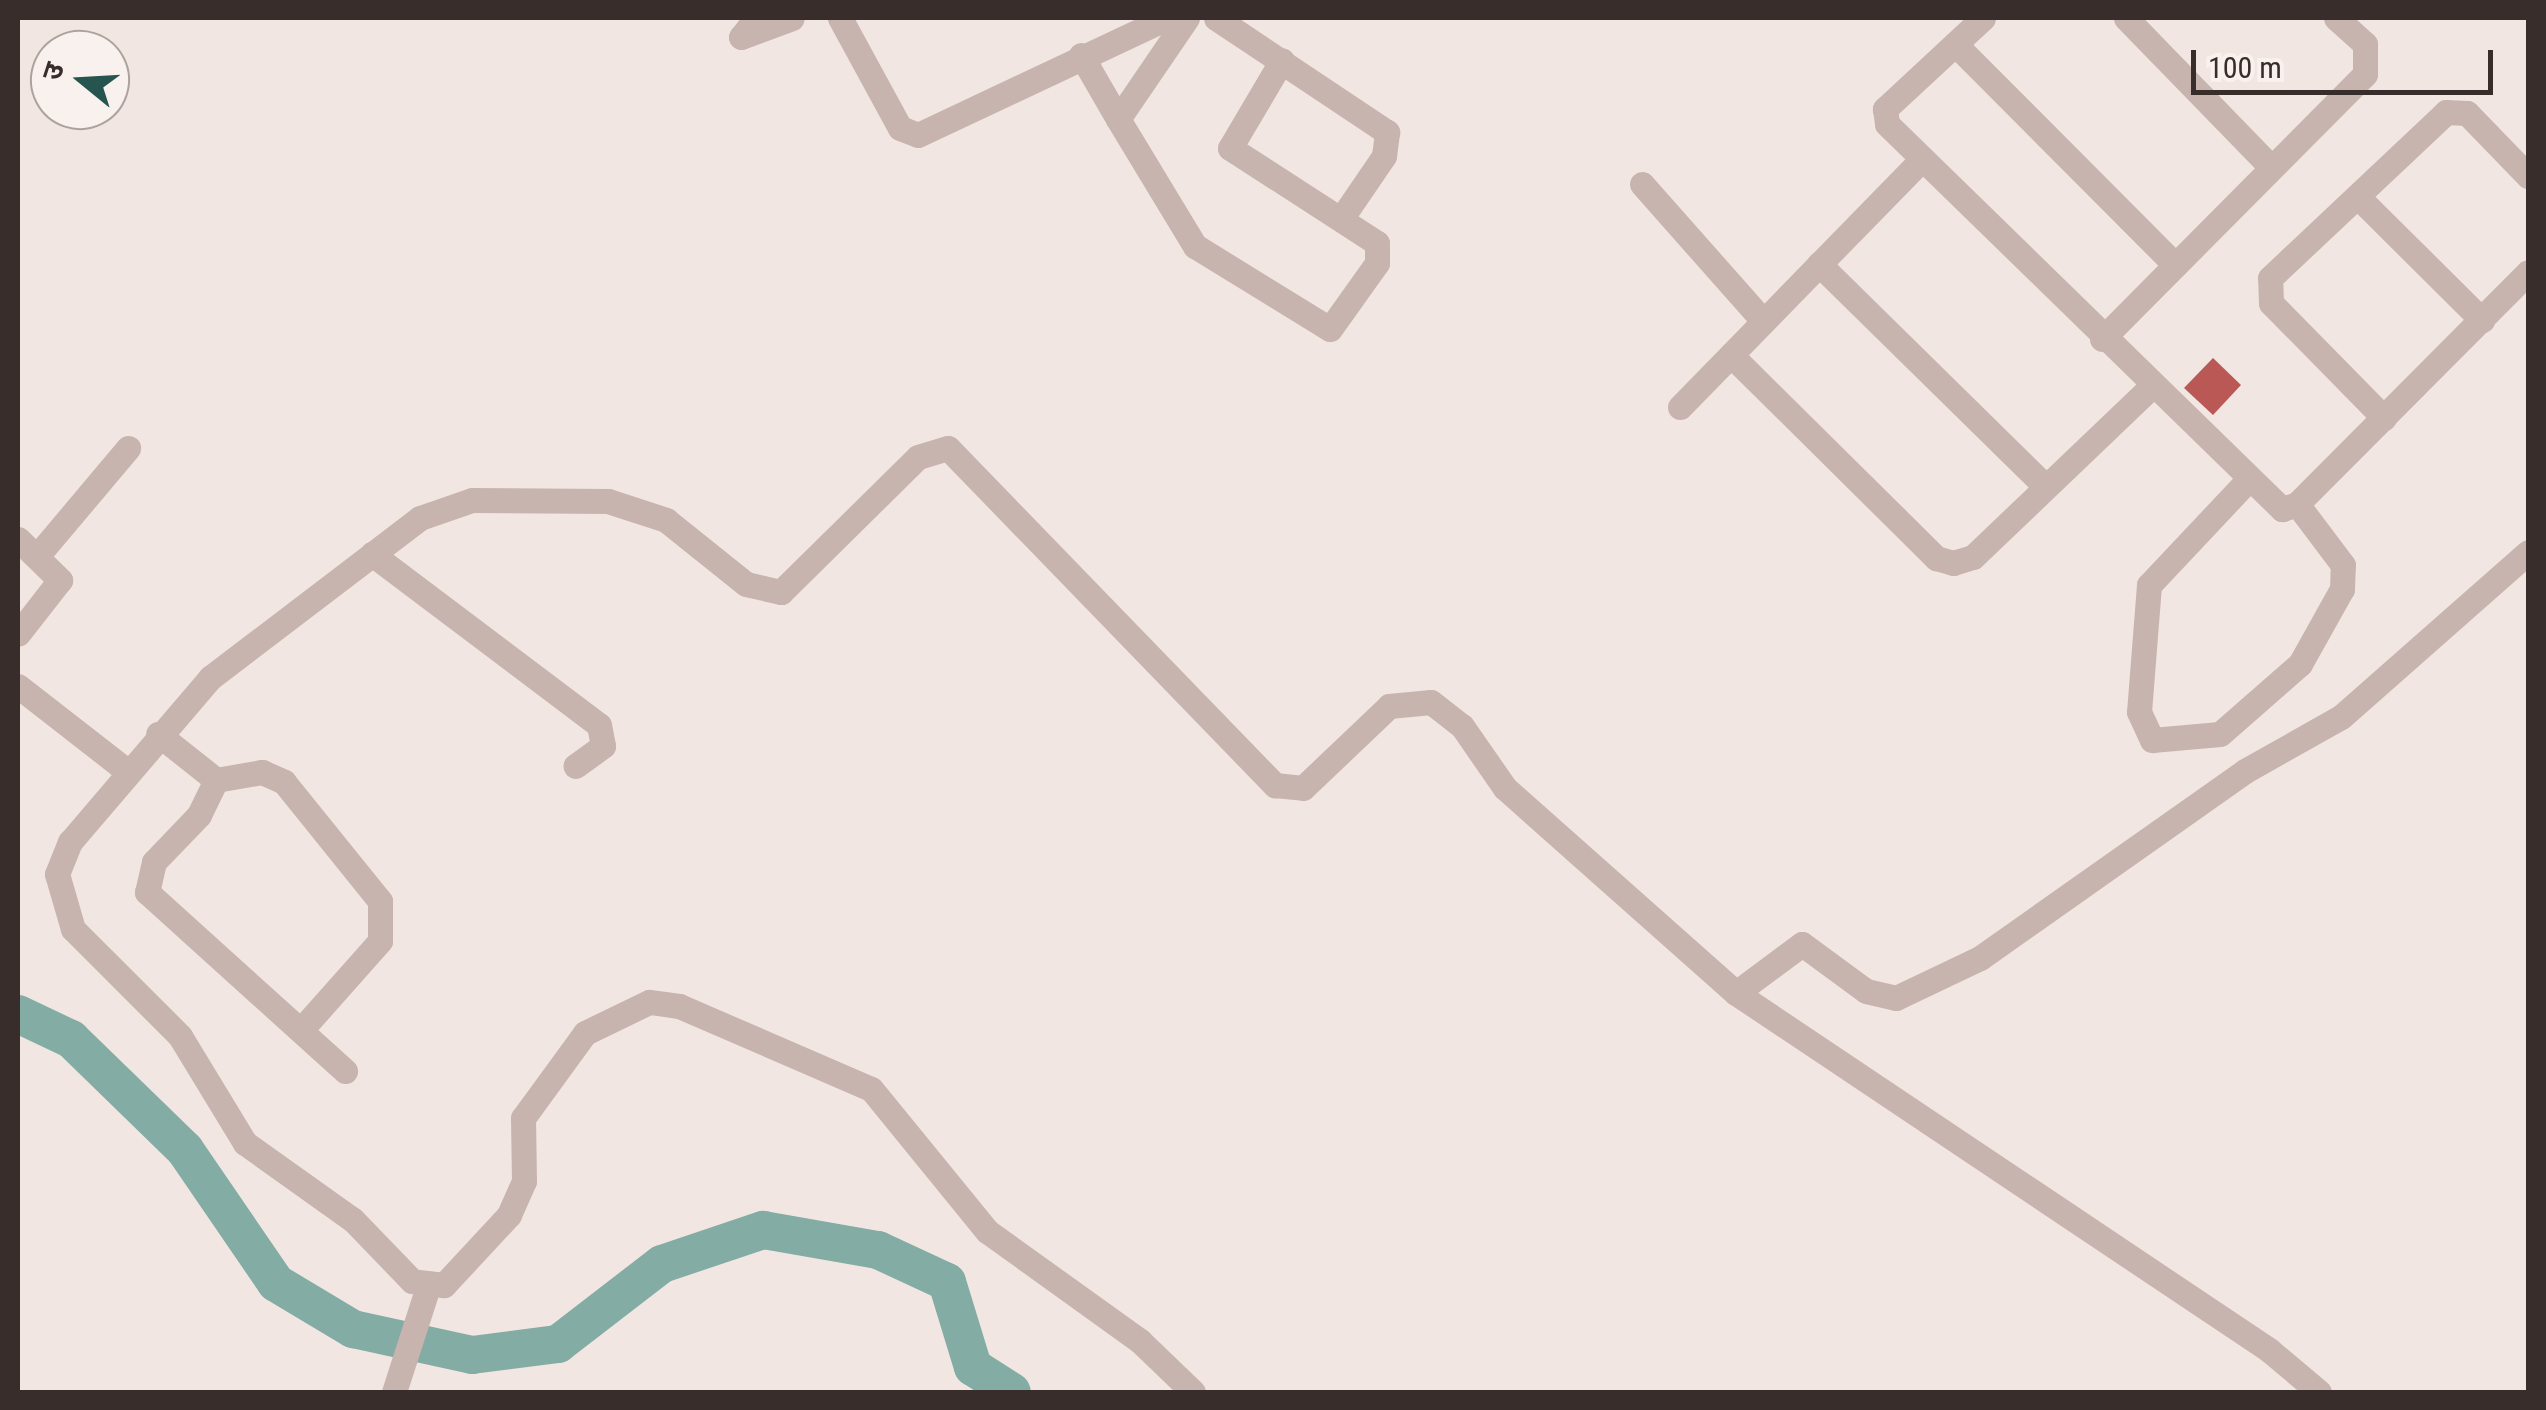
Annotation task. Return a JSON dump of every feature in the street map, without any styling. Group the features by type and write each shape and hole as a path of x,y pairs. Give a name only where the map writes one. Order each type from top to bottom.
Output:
{"street":[{"path":"756,18 740,37 792,18"},
{"path":"840,18 909,134 1166,18"},
{"path":"1118,119 1187,18"},
{"path":"1216,18 1388,132 1384,156 1341,218"},
{"path":"2126,18 2271,167"},
{"path":"2102,339 2364,74 2366,44 2336,18"},
{"path":"2174,265 1963,28 1882,118 2150,387 2282,510 2298,504 2528,272"},
{"path":"1081,56 1194,246 1330,329 1380,253 1341,218 1230,148 1282,60"},
{"path":"2384,418 2265,292 2358,196 2456,108 2528,176"},
{"path":"1680,407 1922,159"},
{"path":"1642,184 1763,322"},
{"path":"2358,196 2482,320"},
{"path":"1819,264 2046,486"},
{"path":"1731,355 1936,558 1973,557 2150,387"},
{"path":"18,634 60,580 28,547 128,448"},
{"path":"427,1291 246,1143 180,1036 59,905 57,874 70,842 158,734 210,678 420,518 472,500 608,501 666,520 746,584 782,592 918,457 948,448 1276,785 1303,788 1389,706 1431,702 1462,726 1506,788 1736,992 2269,1350 2319,1392"},
{"path":"2247,481 2149,585 2139,712 2152,740 2186,744 2220,734 2300,664 2342,589 2343,565 2298,504"},
{"path":"1736,992 1790,945 1814,950 1881,998 1964,967 2245,771 2341,717 2528,552"},
{"path":"372,554 599,725 603,746 575,766"},
{"path":"18,686 127,771"},
{"path":"158,734 216,780 273,774 380,900 380,941 302,1030"},
{"path":"216,780 199,815 154,862 147,892 345,1071"},
{"path":"395,1389 427,1291 460,1271 520,1198 523,1118 554,1069 617,1012 664,1004 821,1060 872,1089 999,1243 1140,1341 1194,1392"}],"building":[{"path":"2213,358 2241,385 2213,415 2184,388"}],"waterway":[{"path":"18,1014 71,1039 185,1150 276,1283 353,1329 472,1355 558,1344 662,1264 763,1230 878,1250 947,1282 973,1367 1012,1392"}]}
